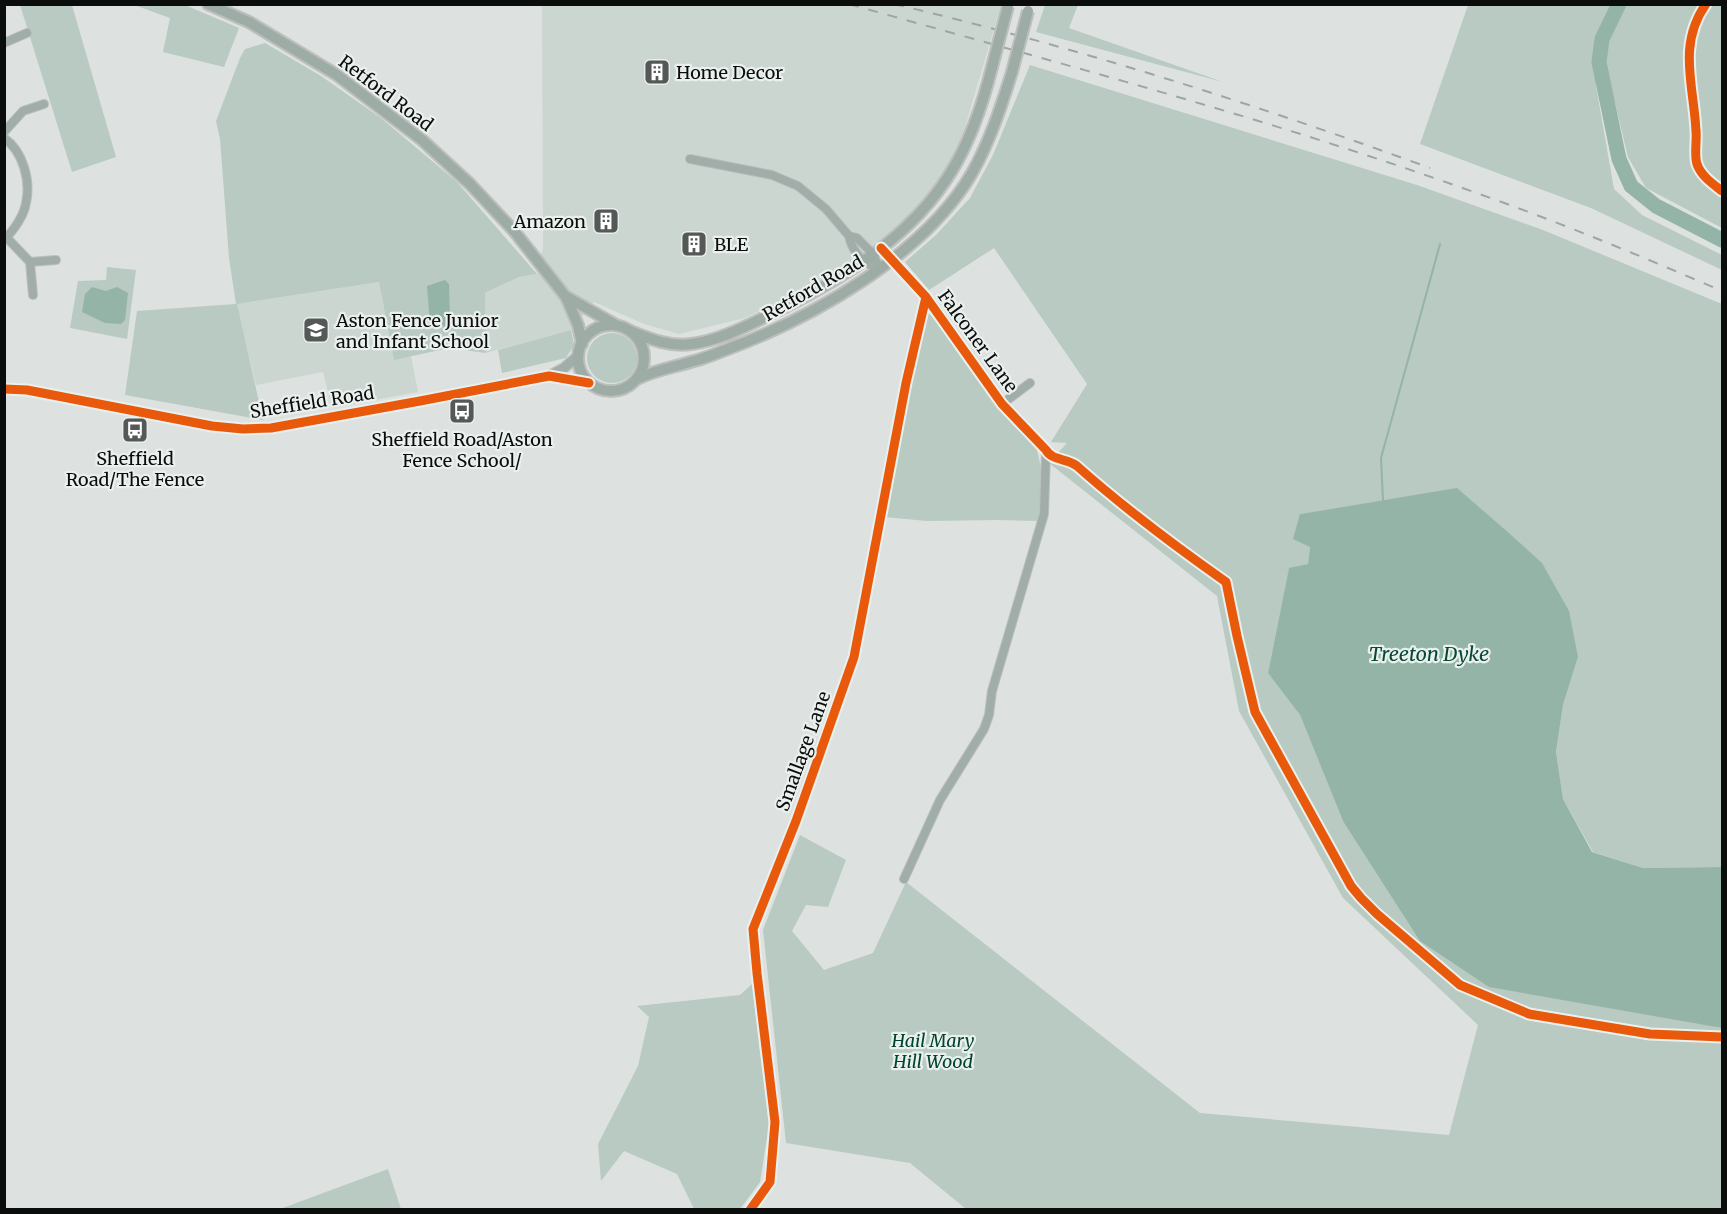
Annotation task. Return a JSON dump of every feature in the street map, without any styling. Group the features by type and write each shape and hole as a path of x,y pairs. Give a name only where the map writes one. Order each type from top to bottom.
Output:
{"main road":[{"name":"Retford Road","path":"208,4 249,22 337,75 423,140 470,184 514,231 566,297 578,325 580,349"},
{"name":"Retford Road","path":"566,297 624,328 670,345 690,345 745,327 794,303 864,262 915,218 951,173 975,123 984,97 1009,5"},
{"name":"Retford Road","path":"638,379 704,358 766,333 809,312 850,289 917,238 940,216 965,184 984,150 996,122 1029,8"},
{"path":"610,325 624,328 637,337 644,353 644,362 638,379 623,389 605,391 596,388 583,375 579,365 580,349 587,336 610,325"}],"street":[{"path":"4,43 27,33"},
{"path":"4,132 23,111 44,104"},
{"path":"4,138 10,141 20,154 26,174 27,188 27,202 22,215 6,239 30,262 33,296"},
{"path":"690,159 772,175 798,186 826,209 849,236 851,245 864,262 879,269 877,252"},
{"name":"Falconer Lane","path":"849,236 857,238 891,260 926,297 1002,404 1046,450 1044,514 992,691 989,715 984,729 940,800 904,879"},
{"path":"30,262 56,260"},
{"name":"Smallage Lane","path":"750,1209 770,1182 776,1122 753,929 796,821 854,657 906,383 926,297"},
{"name":"Sheffield Road","path":"4,389 27,390 212,426 243,429 271,428 549,376 564,368 580,349"},
{"name":"Sheffield Road","path":"549,376 589,382"},
{"path":"1002,404 1030,383"}],"shaded area":[{"path":"542,5 1001,5 961,141 939,181 902,222 858,257 803,290 745,318 679,334 644,324 594,302 571,330 486,353 485,293 519,277 537,274 543,247"},
{"name":"Aston Fence Junior and Infant School","path":"379,282 394,359 411,356 418,392 332,408 323,372 256,385 236,304"}],"green space":[{"path":"20,5 72,5 116,157 72,172"},
{"path":"134,5 185,5 239,28 224,67 163,52 170,18"},
{"path":"1045,5 1078,5 1069,28 1223,82 1036,32"},
{"path":"1468,5 1722,5 1722,228 1646,188 1628,157 1609,78 1596,86 1614,189 1642,215 1722,255 1722,270 1591,208 1420,144"},
{"path":"265,43 321,76 381,118 457,182 537,274 519,277 485,293 486,353 449,348 394,360 379,282 237,304 263,420 125,395 137,311 236,304 229,258 220,139 216,121 245,49"},
{"name":"Hail Mary Hill Wood","path":"1030,65 1417,185 1543,230 1722,304 1722,867 1643,868 1593,852 1563,799 1556,752 1563,705 1578,657 1391,499 1300,514 1310,547 1308,564 1289,569 1268,673 1300,715 1343,821 1715,1027 1722,1028 1722,1209 966,1209 910,1163 786,1143 763,930 800,835 846,860 828,907 806,905 792,931 824,970 873,953 906,882 1200,1113 1449,1135 1478,1025 1343,898 1239,711 1217,596 1049,463 1067,443 1051,442 1087,384 994,248 929,290 905,262 936,235 970,198 993,155"},
{"path":"107,267 136,270 127,339 70,328 78,281 106,280"},
{"path":"926,313 929,313 939,325 998,407 1037,450 1042,472 1038,521 927,521 884,517"},
{"path":"571,330 574,345 566,358 502,373 498,350"},
{"path":"617,333 630,340 636,348 636,368 630,376 622,382 607,383 594,376 588,368 587,353 594,340 602,334"},
{"path":"752,984 769,1125 760,1182 740,1209 694,1209 677,1174 624,1151 601,1181 598,1144 638,1066 649,1017 637,1006 740,995"},
{"path":"388,1169 401,1209 280,1209"}],"water":[{"path":"445,280 449,284 450,320 446,326 433,328 430,324 427,286"},
{"path":"92,287 106,291 117,287 128,293 125,320 121,324 105,323 82,312 85,294"},
{"name":"Treeton Dyke","path":"1457,488 1542,563 1569,611 1578,657 1563,705 1556,752 1563,799 1592,852 1643,868 1722,867 1722,1028 1489,987 1420,941 1343,821 1300,715 1268,673 1289,568 1308,564 1310,547 1293,539 1300,514"}],"waterway":[{"path":"1619,4 1602,39 1599,62 1619,159 1631,186 1656,206 1722,240"},
{"path":"1383,501 1381,458 1440,244"}],"railway":[{"path":"849,4 1247,117 1326,142 1543,217 1722,291"},
{"path":"894,4 1030,39 1165,78 1298,121 1430,168"}],"cycle path":[{"path":"1706,4 1697,19 1690,50 1689,66 1695,114 1696,157 1701,172 1722,191"},
{"path":"881,248 926,297 1002,404 1049,454 1077,466 1150,526 1226,582 1255,712 1351,886 1377,914 1460,985 1529,1014 1650,1034 1722,1037"},
{"path":"750,1210 770,1182 775,1122 753,929 796,821 854,657 906,383 926,297"},
{"path":"4,389 27,390 212,426 243,429 271,428 549,376 589,383"}],"place":[{"name":"Home Decor","path":"657,72"},
{"name":"Amazon","path":"606,221"},
{"name":"BLE","path":"694,244"},
{"name":"Aston Fence Junior and Infant School","path":"316,330"},
{"name":"Sheffield Road/Aston Fence School/","path":"462,411"},
{"name":"Sheffield Road/The Fence","path":"135,430"}]}
